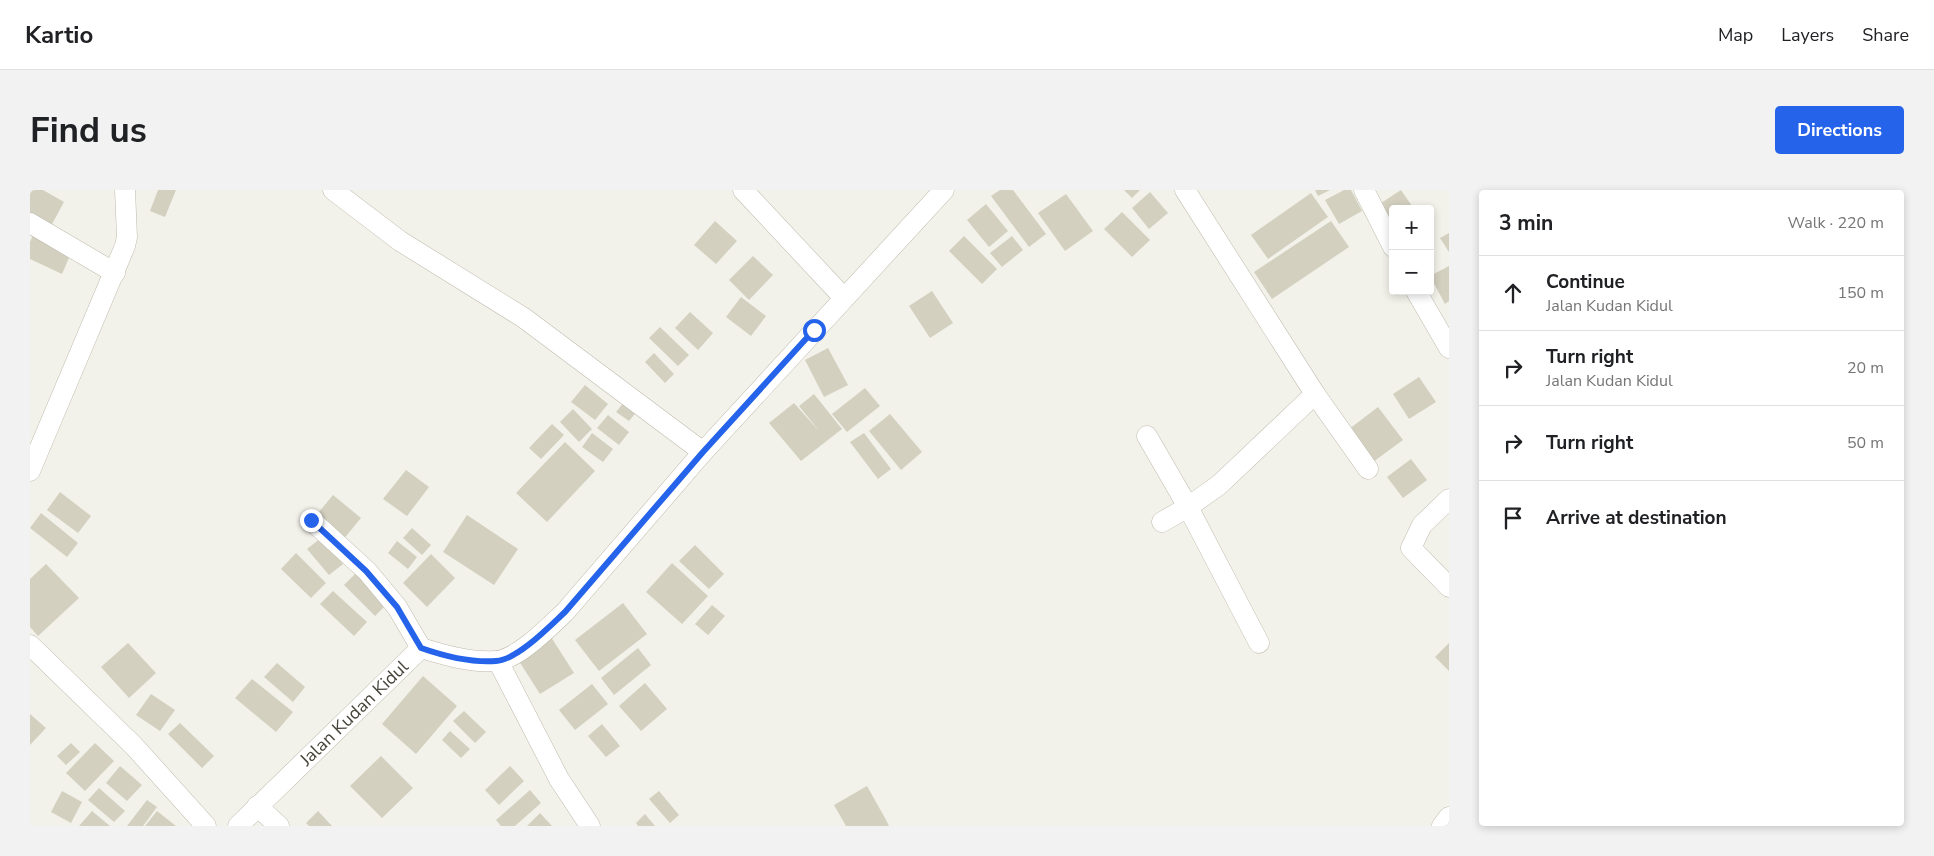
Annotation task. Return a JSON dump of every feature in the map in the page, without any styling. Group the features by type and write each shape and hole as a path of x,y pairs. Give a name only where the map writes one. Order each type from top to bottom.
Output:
{"street":[{"path":"30,471 115,274 127,237 126,190"},
{"path":"333,190 400,241 524,318 703,452"},
{"path":"744,190 844,298"},
{"path":"590,826 559,779 498,661 515,653 544,632 565,612 703,452 944,190"},
{"path":"1185,190 1314,394 1368,468"},
{"path":"1370,192 1389,237"},
{"path":"30,223 115,274"},
{"path":"1418,295 1449,348"},
{"path":"1162,522 1220,485 1314,394"},
{"path":"1148,436 1188,507 1258,643"},
{"path":"1449,499 1422,525 1411,548 1449,586"},
{"path":"311,520 366,571 397,607 421,648"},
{"path":"30,645 134,746 206,826"},
{"name":"Jalan Kudan Kidul","path":"238,826 421,648 447,656 498,661"},
{"path":"257,806 279,826"},
{"path":"1442,826 1449,817"}],"building":[{"path":"30,190 43,190 64,202 51,226 30,214"},
{"path":"158,190 176,190 165,217 150,211"},
{"path":"1000,190 1013,190 1046,234 1029,247 991,196"},
{"path":"1124,190 1140,190 1132,198"},
{"path":"1315,190 1330,190 1318,196"},
{"path":"1344,190 1351,190 1362,211 1339,224 1325,200"},
{"path":"1401,190 1411,205 1389,205 1389,220 1378,205"},
{"path":"1150,192 1168,213 1149,229 1132,208"},
{"path":"1311,193 1328,217 1268,259 1251,235"},
{"path":"1066,194 1093,231 1065,251 1038,213"},
{"path":"986,204 1008,231 989,247 967,220"},
{"path":"1122,212 1150,240 1132,257 1104,229"},
{"path":"715,221 737,241 716,264 694,245"},
{"path":"1331,221 1349,247 1272,299 1254,272"},
{"path":"1449,233 1449,252 1440,238"},
{"path":"33,235 71,253 62,274 30,259 30,242"},
{"path":"964,236 997,269 982,284 949,251"},
{"path":"1012,236 1023,250 1002,267 990,253"},
{"path":"753,256 773,275 749,300 729,280"},
{"path":"1449,266 1449,301 1445,304 1434,283 1434,274"},
{"path":"932,291 953,323 930,338 909,306"},
{"path":"741,297 766,316 751,336 726,317"},
{"path":"690,312 713,333 698,350 675,328"},
{"path":"660,327 689,355 678,366 649,338"},
{"path":"828,348 848,385 824,397 805,360"},
{"path":"654,353 674,374 665,383 645,362"},
{"path":"1419,377 1436,402 1409,419 1393,394"},
{"path":"585,385 608,404 595,420 571,402"},
{"path":"865,388 880,406 847,432 832,414"},
{"path":"814,394 842,429 801,461 769,423 794,403 820,432 799,406"},
{"path":"625,401 638,410 629,421 616,412"},
{"path":"1378,407 1403,440 1373,462 1348,430"},
{"path":"573,409 592,429 579,442 560,422"},
{"path":"890,414 922,452 901,470 869,431"},
{"path":"608,415 629,432 619,445 597,428"},
{"path":"552,424 564,435 541,459 529,448"},
{"path":"592,433 613,449 603,462 582,447"},
{"path":"864,433 891,469 878,479 850,442"},
{"path":"565,442 595,471 547,522 516,493"},
{"path":"1411,459 1427,480 1403,498 1387,477"},
{"path":"406,470 429,487 407,516 383,499"},
{"path":"60,492 91,516 78,533 47,510"},
{"path":"333,495 361,518 342,541 314,518"},
{"path":"41,513 78,543 67,557 30,528"},
{"path":"467,515 518,549 494,585 443,552"},
{"path":"412,528 431,545 422,555 403,538"},
{"path":"321,538 343,564 329,575 307,549"},
{"path":"397,541 417,557 408,569 388,553"},
{"path":"695,545 724,574 709,589 679,561"},
{"path":"296,553 326,583 311,598 281,569"},
{"path":"431,554 455,578 427,607 403,583"},
{"path":"672,563 708,596 682,624 646,592"},
{"path":"46,564 79,598 38,636 30,627 30,579"},
{"path":"358,571 389,602 375,616 344,585"},
{"path":"333,591 367,622 354,636 320,604"},
{"path":"623,603 647,634 599,671 575,640"},
{"path":"712,605 725,616 708,635 695,624"},
{"path":"551,637 574,673 540,694 517,658"},
{"path":"128,643 156,673 129,698 101,667"},
{"path":"1449,643 1449,671 1435,657"},
{"path":"638,648 651,665 614,695 601,678"},
{"path":"277,663 305,687 293,702 264,677"},
{"path":"423,676 457,706 416,754 382,724"},
{"path":"252,679 293,712 276,732 235,698"},
{"path":"645,683 667,709 641,731 619,706"},
{"path":"592,684 608,704 575,730 559,710"},
{"path":"151,694 175,710 160,731 136,715"},
{"path":"464,711 486,732 475,743 453,721"},
{"path":"30,714 46,728 30,745"},
{"path":"180,723 214,756 202,768 168,734"},
{"path":"602,724 620,746 606,757 588,736"},
{"path":"450,731 470,749 461,758 442,740"},
{"path":"71,743 80,752 66,765 57,756"},
{"path":"95,743 114,761 85,791 66,773"},
{"path":"381,756 413,788 382,818 350,786"},
{"path":"120,766 142,785 127,801 106,783"},
{"path":"510,766 524,781 499,805 485,790"},
{"path":"867,786 889,826 846,826 834,805"},
{"path":"99,788 125,811 114,822 88,800"},
{"path":"530,790 541,803 515,826 501,826 496,820"},
{"path":"62,791 82,802 71,823 51,812"},
{"path":"659,791 679,815 670,823 649,799"},
{"path":"147,800 157,807 143,826 127,826"},
{"path":"92,811 110,826 79,826"},
{"path":"157,811 176,826 145,826"},
{"path":"318,811 332,826 309,826 306,823"},
{"path":"540,813 552,826 527,826"},
{"path":"645,814 655,826 638,826 636,823"}],"route":[{"path":"311,520 366,571 397,607 421,648 447,656 498,661 515,653 544,632 565,612 703,452 814,330"}]}
